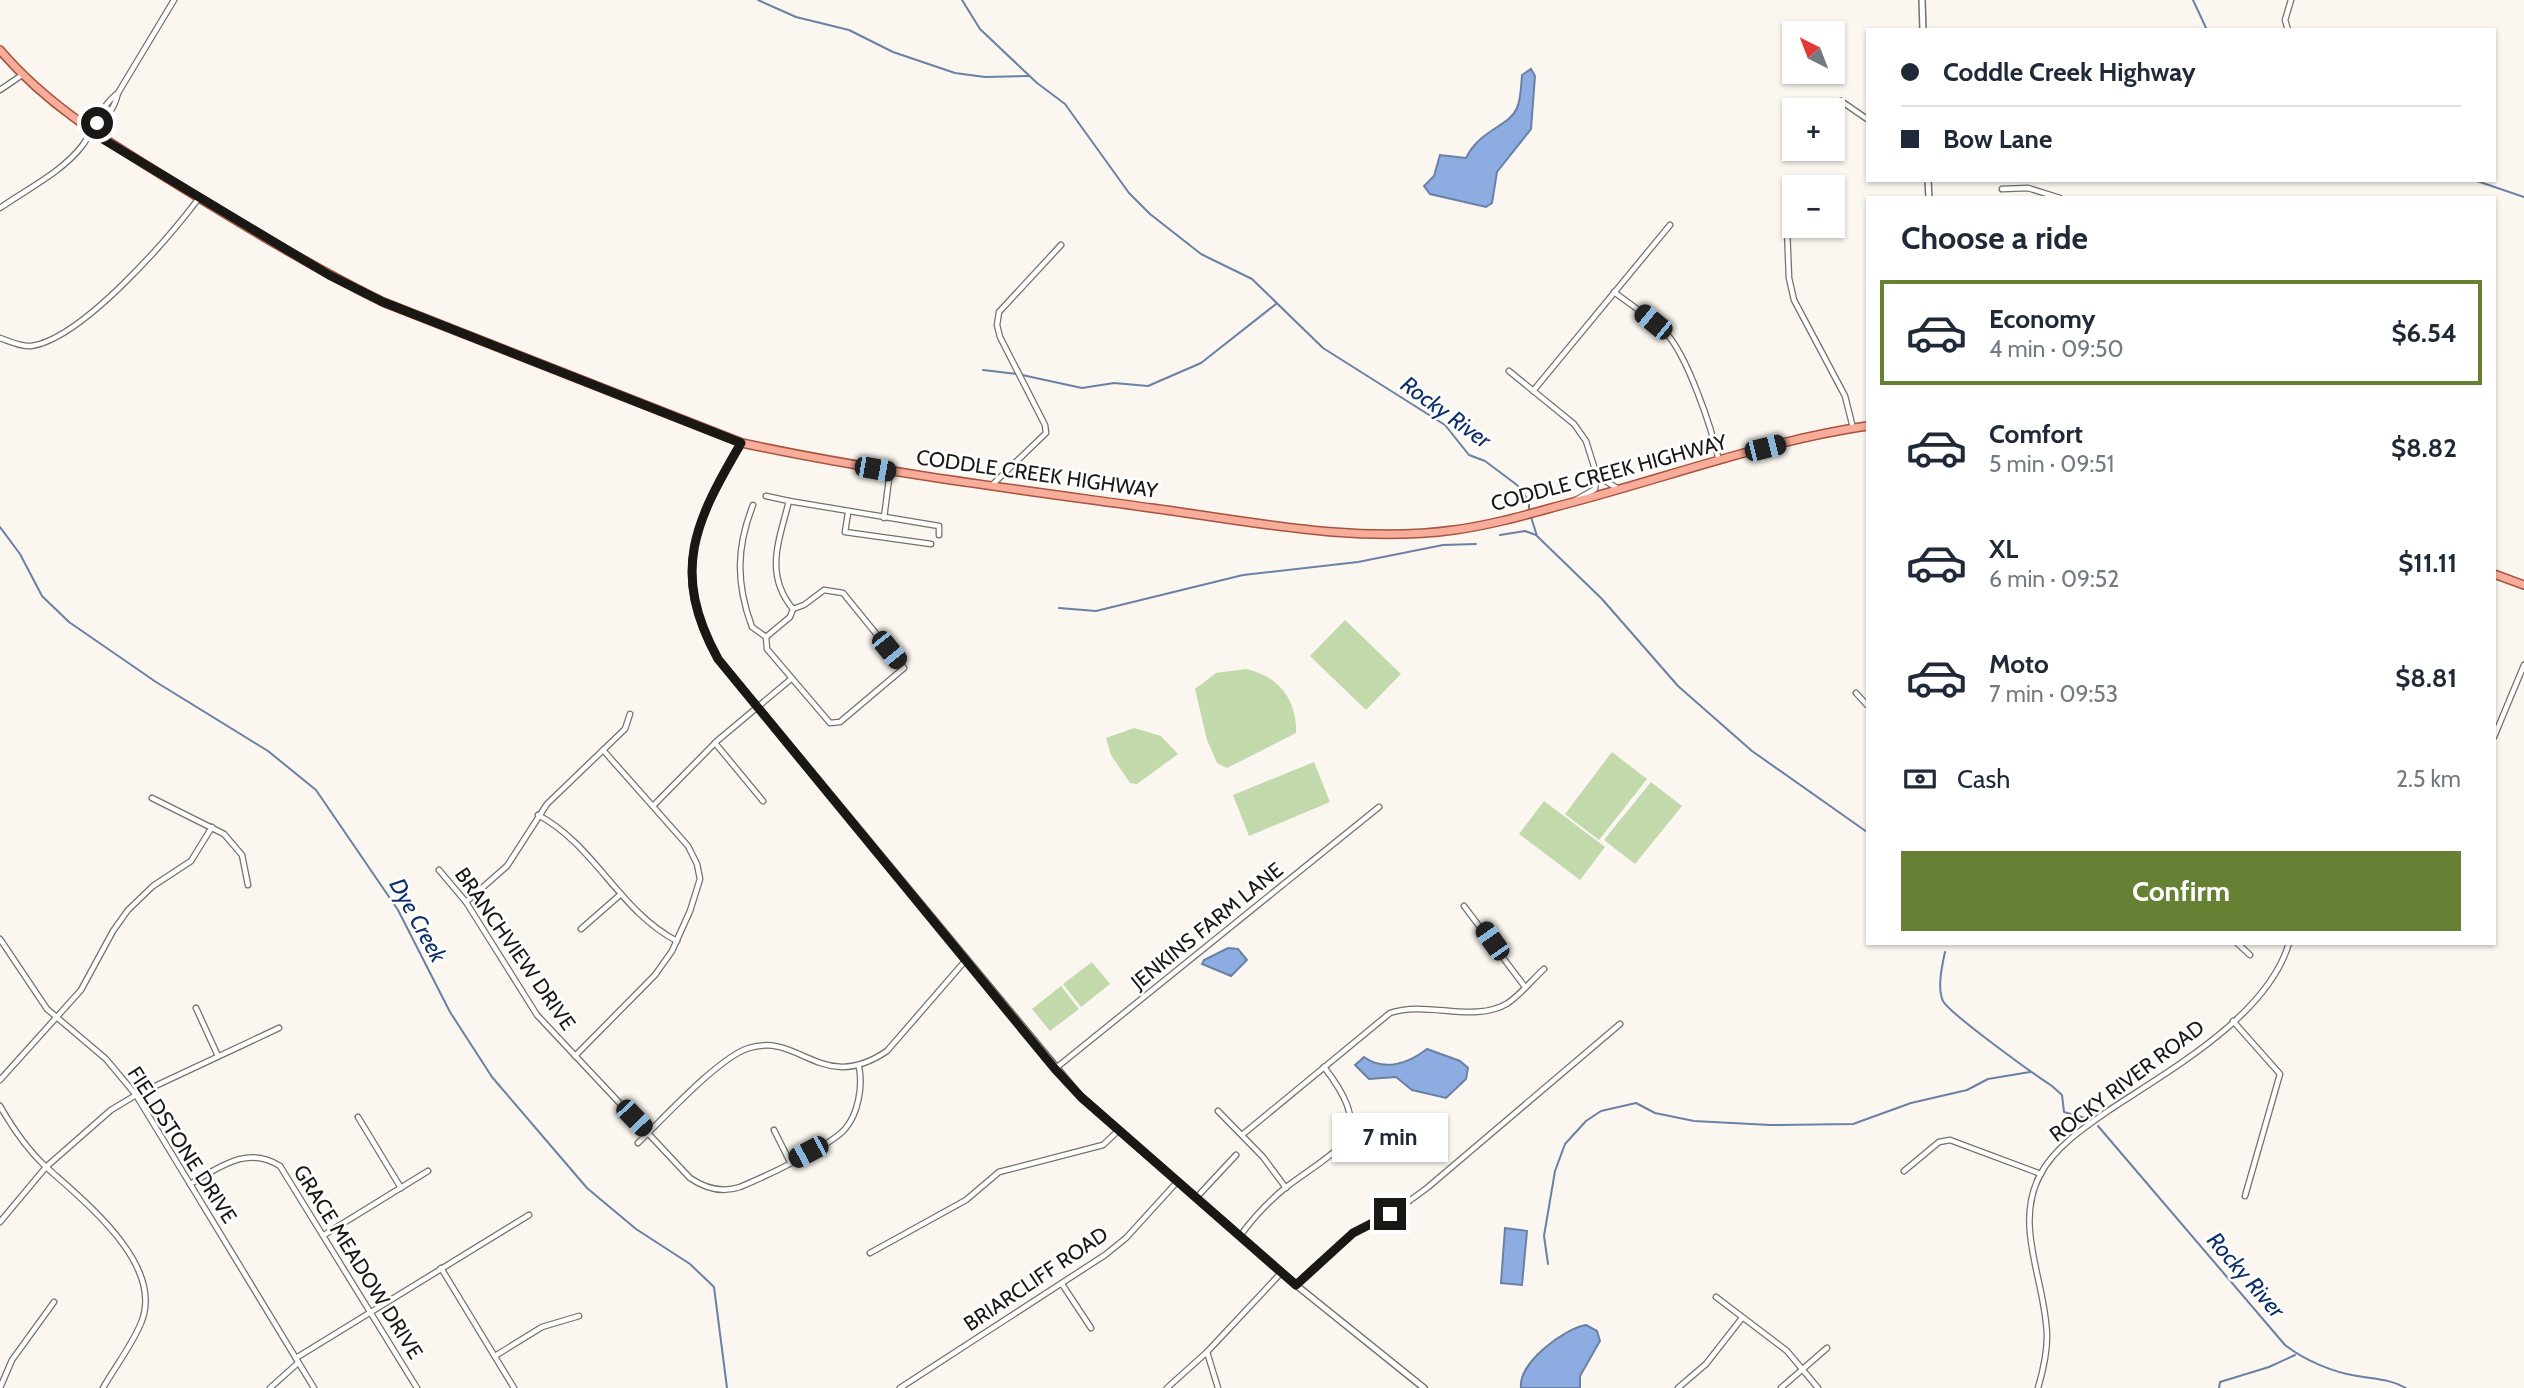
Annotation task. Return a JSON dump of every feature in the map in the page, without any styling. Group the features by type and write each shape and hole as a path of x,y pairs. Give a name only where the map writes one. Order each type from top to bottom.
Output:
{"main road":[{"name":"CODDLE CREEK HIGHWAY","path":"0,50 22,75 91,132 329,275 383,302 741,443 890,471 991,486 1361,533 1410,536 1494,524 1719,461 1866,426"},
{"path":"2496,575 2524,585"}],"street":[{"path":"0,208 73,157 110,99 118,93 174,0"},
{"path":"1923,0 1923,28"},
{"path":"2287,28 2285,20 2291,0"},
{"path":"0,90 22,75"},
{"path":"1845,104 1866,118"},
{"path":"2001,189 2013,187 2051,196"},
{"path":"0,338 27,347 50,342 70,328 158,251 198,198"},
{"path":"1534,391 1670,225"},
{"path":"1787,238 1789,278 1794,300 1845,396 1853,428"},
{"path":"991,486 1046,433 1045,425 1000,337 997,325 999,312 1060,245"},
{"path":"1614,292 1666,333 1677,349 1713,435 1719,461"},
{"path":"1509,371 1580,432 1597,476 1609,486 1621,490"},
{"path":"741,443 702,514 693,551 692,588 697,613 712,648 757,708 1081,1097 1281,1273 1424,1388"},
{"path":"884,518 890,471"},
{"path":"1574,502 1595,489 1597,476"},
{"path":"766,496 848,513 939,526 939,535"},
{"path":"789,501 775,573 782,595 793,609"},
{"path":"753,505 744,529 738,575 752,627 766,637 767,649 826,720 836,724 904,668 836,590 824,590 804,606 793,609"},
{"path":"848,513 845,532 931,544"},
{"path":"766,637 790,617 793,609"},
{"path":"2496,732 2524,666"},
{"path":"653,806 715,743 791,679"},
{"path":"1856,693 1866,704"},
{"path":"466,902 507,866 538,815 625,729 630,714"},
{"path":"715,743 764,801"},
{"path":"575,1056 655,975 677,941 700,879 688,846 603,750"},
{"path":"152,798 224,834 242,855 248,885"},
{"name":"JENKINS FARM LANE","path":"1055,1069 1379,807"},
{"path":"538,815 572,839 651,926 677,941"},
{"path":"0,1080 81,990 113,931 128,910 153,887 191,862 212,827"},
{"name":"BRANCHVIEW DRIVE","path":"439,870 466,902 537,1015 691,1178 713,1189 740,1187 827,1142 850,1122 858,1096 859,1067"},
{"path":"581,929 621,894"},
{"path":"1464,906 1525,987"},
{"name":"FIELDSTONE DRIVE","path":"0,939 35,993 56,1017 106,1059 136,1095 314,1388"},
{"path":"2239,945 2250,955"},
{"name":"ROCKY RIVER ROAD","path":"2038,1388 2046,1356 2047,1335 2028,1213 2040,1174 2050,1159 2073,1137 2167,1073 2234,1021 2275,975 2288,945"},
{"path":"638,1143 733,1056 748,1048 777,1047 840,1068 859,1067 887,1051 965,961"},
{"path":"1242,1135 1390,1013 1418,1008 1486,1010 1508,1003 1544,969"},
{"path":"196,1008 218,1056"},
{"path":"2234,1021 2280,1074 2245,1196"},
{"path":"1296,1285 1353,1233 1390,1214 1427,1188 1620,1024"},
{"path":"0,1222 46,1167 111,1110 136,1095 279,1028"},
{"path":"1240,1236 1257,1214 1286,1188 1336,1152 1348,1133 1350,1119 1344,1093 1324,1067"},
{"path":"0,1105 24,1142 46,1167 91,1205 114,1231 142,1283 145,1304 142,1322 103,1388"},
{"path":"1218,1111 1242,1135 1286,1188"},
{"path":"358,1118 401,1188"},
{"path":"774,1130 790,1162"},
{"path":"870,1253 966,1199 999,1172 1103,1145 1120,1130"},
{"path":"1904,1171 1939,1142 1950,1140 2040,1174"},
{"path":"1196,1198 1236,1155"},
{"name":"GRACE MEADOW DRIVE","path":"190,1184 243,1156 269,1159 289,1176 417,1388"},
{"path":"324,1235 428,1171"},
{"name":"BRIARCLIFF ROAD","path":"900,1388 1062,1284 1126,1238 1177,1182"},
{"path":"270,1388 297,1360 370,1311 528,1215"},
{"path":"441,1268 514,1388"},
{"path":"1167,1388 1207,1352 1281,1273"},
{"path":"1062,1284 1091,1328"},
{"path":"1716,1297 1787,1350 1818,1388"},
{"path":"0,1388 12,1360 54,1302"},
{"path":"495,1356 542,1327 579,1316"},
{"path":"1678,1388 1706,1364 1742,1318"},
{"path":"1781,1388 1827,1348"},
{"path":"1207,1352 1218,1388"}],"green space":[{"path":"1345,620 1401,674 1366,710 1310,656"},
{"path":"1246,669 1268,677 1284,691 1293,710 1296,733 1227,768 1217,763 1207,740 1195,689 1216,673"},
{"path":"1134,728 1161,736 1178,754 1137,784 1130,783 1111,755 1106,738"},
{"path":"1612,752 1647,779 1599,840 1565,814"},
{"path":"1314,762 1330,802 1249,836 1233,795"},
{"path":"1651,782 1682,806 1635,864 1604,840"},
{"path":"1544,801 1605,847 1580,880 1519,834"},
{"path":"1092,962 1110,984 1081,1007 1063,984"},
{"path":"1061,986 1079,1009 1050,1031 1032,1009"}],"water":[{"path":"1531,69 1535,76 1531,129 1497,172 1492,203 1486,207 1430,194 1424,186 1434,176 1440,155 1466,158 1486,134 1508,120 1518,104 1522,75"},
{"path":"1228,948 1238,949 1247,960 1231,976 1202,964 1204,960"},
{"path":"1427,1049 1460,1061 1468,1068 1466,1079 1446,1098 1412,1090 1396,1077 1369,1079 1355,1065 1364,1057 1380,1064 1397,1064"},
{"path":"1505,1228 1527,1231 1522,1285 1501,1283"},
{"path":"1586,1325 1597,1331 1600,1341 1580,1376 1580,1388 1521,1388 1522,1378 1534,1358 1566,1333"}],"waterway":[{"path":"758,0 796,17 849,30 893,52 955,73 985,77 1029,76"},
{"name":"Rocky River","path":"962,0 980,29 1037,83 1065,104 1129,193 1150,214 1201,254 1252,279 1323,348 1445,425 1469,455 1485,461 1517,485 1529,501 1529,512"},
{"path":"2193,0 2206,28"},
{"path":"2480,182 2524,197"},
{"path":"1022,375 1082,388 1114,383 1148,386 1201,363 1276,304"},
{"path":"983,370 1017,374"},
{"name":"Rocky River","path":"1531,517 1537,536 1602,599 1678,686 1752,751 1866,831"},
{"name":"Dye Creek","path":"0,527 20,554 42,596 69,622 156,682 268,751 316,790 398,910 450,1012 492,1077 587,1188 636,1229 690,1264 714,1287 727,1388"},
{"path":"1500,535 1525,531 1536,535"},
{"path":"1059,608 1096,611 1243,575 1358,562 1443,545 1476,544"},
{"name":"Rocky River","path":"1945,952 1940,983 1943,1001 1976,1031 2062,1095 2064,1112 2085,1118"},
{"path":"1548,1264 1544,1236 1555,1171 1565,1144 1586,1121 1601,1111 1636,1103 1655,1113 1694,1121 1770,1125 1853,1124 1911,1103 1967,1090 1988,1079 2030,1072"},
{"name":"Rocky River","path":"2098,1126 2285,1345 2301,1356 2328,1368 2388,1381 2406,1388"},
{"path":"2219,1388 2220,1382 2269,1367 2295,1355"}],"route":[{"path":"97,123 91,132 329,275 383,302 741,443 713,491 695,538 692,588 706,637 718,659 1055,1069 1081,1097 1296,1285 1353,1233 1390,1214"}]}
